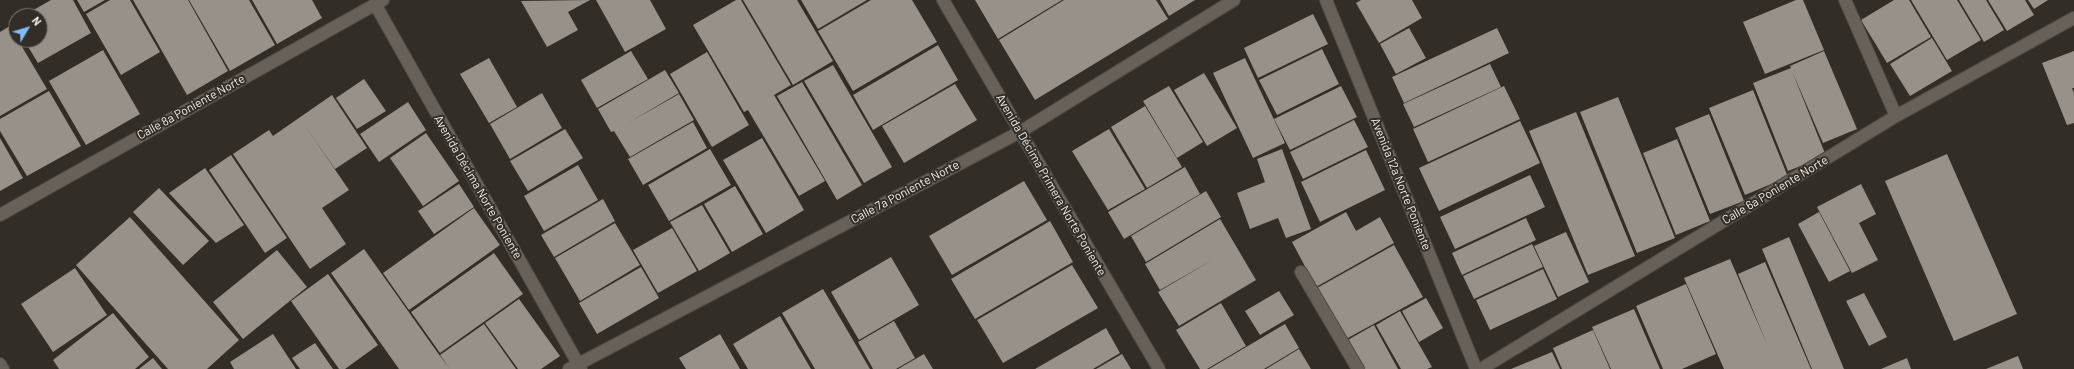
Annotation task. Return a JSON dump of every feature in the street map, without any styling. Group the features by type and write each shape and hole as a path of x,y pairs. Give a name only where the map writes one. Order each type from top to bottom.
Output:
{"street":[{"name":"Avenida Décima Primera Norte Poniente","path":"943,0 1159,369"},
{"name":"Calle 7a Poniente Norte","path":"576,367 1020,132 1234,0"},
{"name":"Avenida 12a Norte Poniente","path":"1326,0 1476,369"},
{"path":"1845,0 1896,116"},
{"name":"Calle 8a Poniente Norte","path":"0,215 379,2"},
{"name":"Avenida Décima Norte Poniente","path":"379,2 576,367"},
{"name":"Calle 6a Poniente Norte","path":"1481,369 1896,116 2074,18"},
{"path":"1301,272 1358,369"},
{"path":"0,364 3,369"}],"building":[{"path":"51,0 73,0 91,33 38,63 29,48 48,48 48,8 37,8"},
{"path":"77,0 105,0 84,12"},
{"path":"110,0 130,0 160,52 121,75 86,14"},
{"path":"133,0 188,0 228,71 187,95"},
{"path":"189,0 249,0 275,45 230,71"},
{"path":"252,0 312,0 322,18 277,44"},
{"path":"590,0 568,12 578,30 547,47 521,1"},
{"path":"596,0 650,0 666,29 625,52"},
{"path":"736,0 741,0 791,85 774,95 825,181 799,196 748,110 744,112 693,25"},
{"path":"743,0 797,0 833,61 793,85"},
{"path":"801,0 867,0 818,29"},
{"path":"871,0 912,0 937,42 853,91 818,31"},
{"path":"975,0 1062,0 998,39"},
{"path":"1064,0 1156,0 1168,19 1035,100 999,40"},
{"path":"1160,0 1195,0 1169,16"},
{"path":"1361,0 1412,0 1422,18 1379,43 1356,3"},
{"path":"1796,0 1803,0 1824,50 1765,74 1743,22"},
{"path":"1894,0 1909,0 1931,37 1887,63 1861,20"},
{"path":"1911,0 1957,0 1981,40 1947,60"},
{"path":"1959,0 1986,0 2004,30 1984,42"},
{"path":"1988,0 2025,0 2034,15 2007,31"},
{"path":"2028,0 2048,0 2034,9"},
{"path":"1313,14 1328,44 1258,78 1244,48"},
{"path":"8,27 8,48 23,48 47,89 0,116 0,32"},
{"path":"1409,28 1426,58 1396,74 1380,44"},
{"path":"1497,28 1509,53 1404,103 1392,77"},
{"path":"1932,38 1952,71 1910,96 1890,64"},
{"path":"938,45 958,80 873,130 853,95"},
{"path":"1322,49 1339,84 1277,115 1259,80"},
{"path":"103,50 140,114 86,145 49,81"},
{"path":"631,51 648,79 597,108 581,80"},
{"path":"1824,51 1857,129 1823,143 1792,71 1826,156 1788,171 1753,83 1791,68 1790,66"},
{"path":"2074,51 2074,88 2072,88 2074,93 2074,123 2067,125 2042,63"},
{"path":"707,52 749,125 712,147 670,74"},
{"path":"489,58 517,107 489,123 460,74"},
{"path":"1245,58 1285,143 1253,158 1213,73"},
{"path":"1490,64 1501,87 1414,127 1403,104"},
{"path":"833,65 892,167 864,183 804,81"},
{"path":"665,70 679,93 628,123 679,94 694,120 630,157 614,131 611,132 598,109"},
{"path":"1204,73 1237,128 1207,146 1174,90"},
{"path":"364,79 386,111 357,129 336,98"},
{"path":"802,82 862,185 837,200 777,96"},
{"path":"955,84 977,120 904,163 882,126"},
{"path":"1169,86 1203,142 1177,158 1143,101"},
{"path":"1341,86 1357,117 1290,150 1274,119"},
{"path":"1504,86 1520,119 1428,162 1413,129"},
{"path":"1753,90 1788,177 1745,195 1709,108"},
{"path":"49,91 81,146 27,176 0,131 0,119"},
{"path":"542,93 562,128 510,159 490,124"},
{"path":"332,95 367,148 335,169 303,123 349,190 322,208 346,244 310,269 233,154 269,130 273,136"},
{"path":"1618,97 1675,238 1637,253 1580,112"},
{"path":"408,102 426,130 379,162 360,134"},
{"path":"1145,106 1182,167 1147,188 1111,127"},
{"path":"1576,112 1635,256 1588,275 1529,131"},
{"path":"1709,114 1744,201 1710,214 1675,128"},
{"path":"1354,120 1368,147 1303,179 1290,152"},
{"path":"1520,121 1540,163 1439,211 1419,168"},
{"path":"693,122 707,148 643,185 628,159"},
{"path":"565,129 583,158 528,191 510,161"},
{"path":"1109,129 1145,189 1108,210 1072,151"},
{"path":"426,133 459,181 423,206 390,158"},
{"path":"0,138 23,178 0,191"},
{"path":"762,138 804,210 766,233 723,160"},
{"path":"1677,139 1710,221 1676,235 1643,153"},
{"path":"710,149 731,185 669,221 648,185"},
{"path":"1282,149 1311,229 1286,238 1278,218 1250,229 1237,193 1265,182 1257,159"},
{"path":"1366,150 1385,190 1320,222 1301,182"},
{"path":"1947,154 2017,314 1954,341 1885,181"},
{"path":"231,155 287,238 265,253 209,170"},
{"path":"578,165 598,200 544,231 524,196"},
{"path":"1185,167 1200,194 1124,239 1108,212"},
{"path":"205,168 244,225 216,243 169,193"},
{"path":"1530,175 1545,207 1455,249 1440,217"},
{"path":"1024,181 1047,220 952,275 929,236"},
{"path":"459,184 474,207 434,234 418,211"},
{"path":"1861,184 1876,214 1859,223 1878,260 1852,273 1817,207"},
{"path":"735,186 763,234 732,252 704,204"},
{"path":"159,188 209,241 183,265 133,212"},
{"path":"1206,191 1221,217 1146,262 1131,236"},
{"path":"603,199 615,221 554,257 541,235"},
{"path":"702,205 730,253 699,271 670,222"},
{"path":"474,208 500,245 409,310 383,273"},
{"path":"1346,212 1356,231 1380,217 1394,243 1316,287 1292,242"},
{"path":"1819,212 1850,271 1829,282 1798,224"},
{"path":"130,217 239,340 207,369 168,369 76,265"},
{"path":"1526,218 1536,240 1462,275 1452,253"},
{"path":"1220,219 1256,280 1179,326 1158,292 1214,259 1160,290 1145,264"},
{"path":"1050,221 1073,262 975,319 951,279"},
{"path":"615,223 640,265 580,301 555,258"},
{"path":"672,228 697,271 658,293 633,250"},
{"path":"1566,232 1589,282 1558,297 1534,246"},
{"path":"1789,237 1844,369 1812,369 1762,249"},
{"path":"1532,244 1543,267 1474,299 1463,276"},
{"path":"1394,245 1423,297 1346,339 1317,288"},
{"path":"364,249 450,369 399,369 331,273"},
{"path":"277,250 307,287 243,339 213,302"},
{"path":"494,253 523,294 440,353 411,312"},
{"path":"891,257 919,305 859,340 831,292"},
{"path":"1730,259 1767,344 1738,274 1765,262 1811,369 1724,369 1684,278"},
{"path":"1072,265 1098,308 1003,363 977,320"},
{"path":"641,267 659,298 597,334 579,303"},
{"path":"75,268 107,315 53,352 21,304"},
{"path":"1543,269 1557,299 1490,330 1476,300"},
{"path":"328,274 378,345 345,369 339,369 291,301"},
{"path":"1686,284 1716,354 1682,369 1663,369 1636,306"},
{"path":"823,289 870,369 815,369 782,313"},
{"path":"1279,291 1294,315 1260,335 1245,311"},
{"path":"1864,293 1887,337 1869,346 1846,301"},
{"path":"1426,298 1443,328 1419,342 1402,311"},
{"path":"519,299 560,356 541,369 518,369 485,323"},
{"path":"1221,303 1246,346 1207,369 1200,369 1176,330"},
{"path":"1634,309 1660,369 1611,369 1592,327"},
{"path":"1400,311 1432,367 1427,369 1401,369 1376,325"},
{"path":"113,313 149,357 135,369 59,369 53,360"},
{"path":"780,316 811,369 748,369 733,344"},
{"path":"894,321 915,358 896,369 873,369 858,342"},
{"path":"484,324 516,369 450,369 440,355"},
{"path":"1285,324 1299,348 1264,369 1209,369"},
{"path":"1374,325 1398,369 1362,369 1346,341"},
{"path":"1106,328 1120,353 1093,369 1035,369"},
{"path":"1593,330 1610,369 1562,369 1553,348"},
{"path":"273,334 296,369 234,369 230,362"},
{"path":"720,334 740,369 686,369 679,358"},
{"path":"315,343 333,369 300,369 292,358"},
{"path":"1299,349 1311,369 1266,369"},
{"path":"1552,352 1560,369 1511,369"},
{"path":"924,354 933,369 898,369"},
{"path":"1122,354 1131,369 1096,369"},
{"path":"2018,356 2023,369 1986,369"},
{"path":"153,358 162,369 139,369"},
{"path":"1907,358 1911,369 1881,369"}]}
